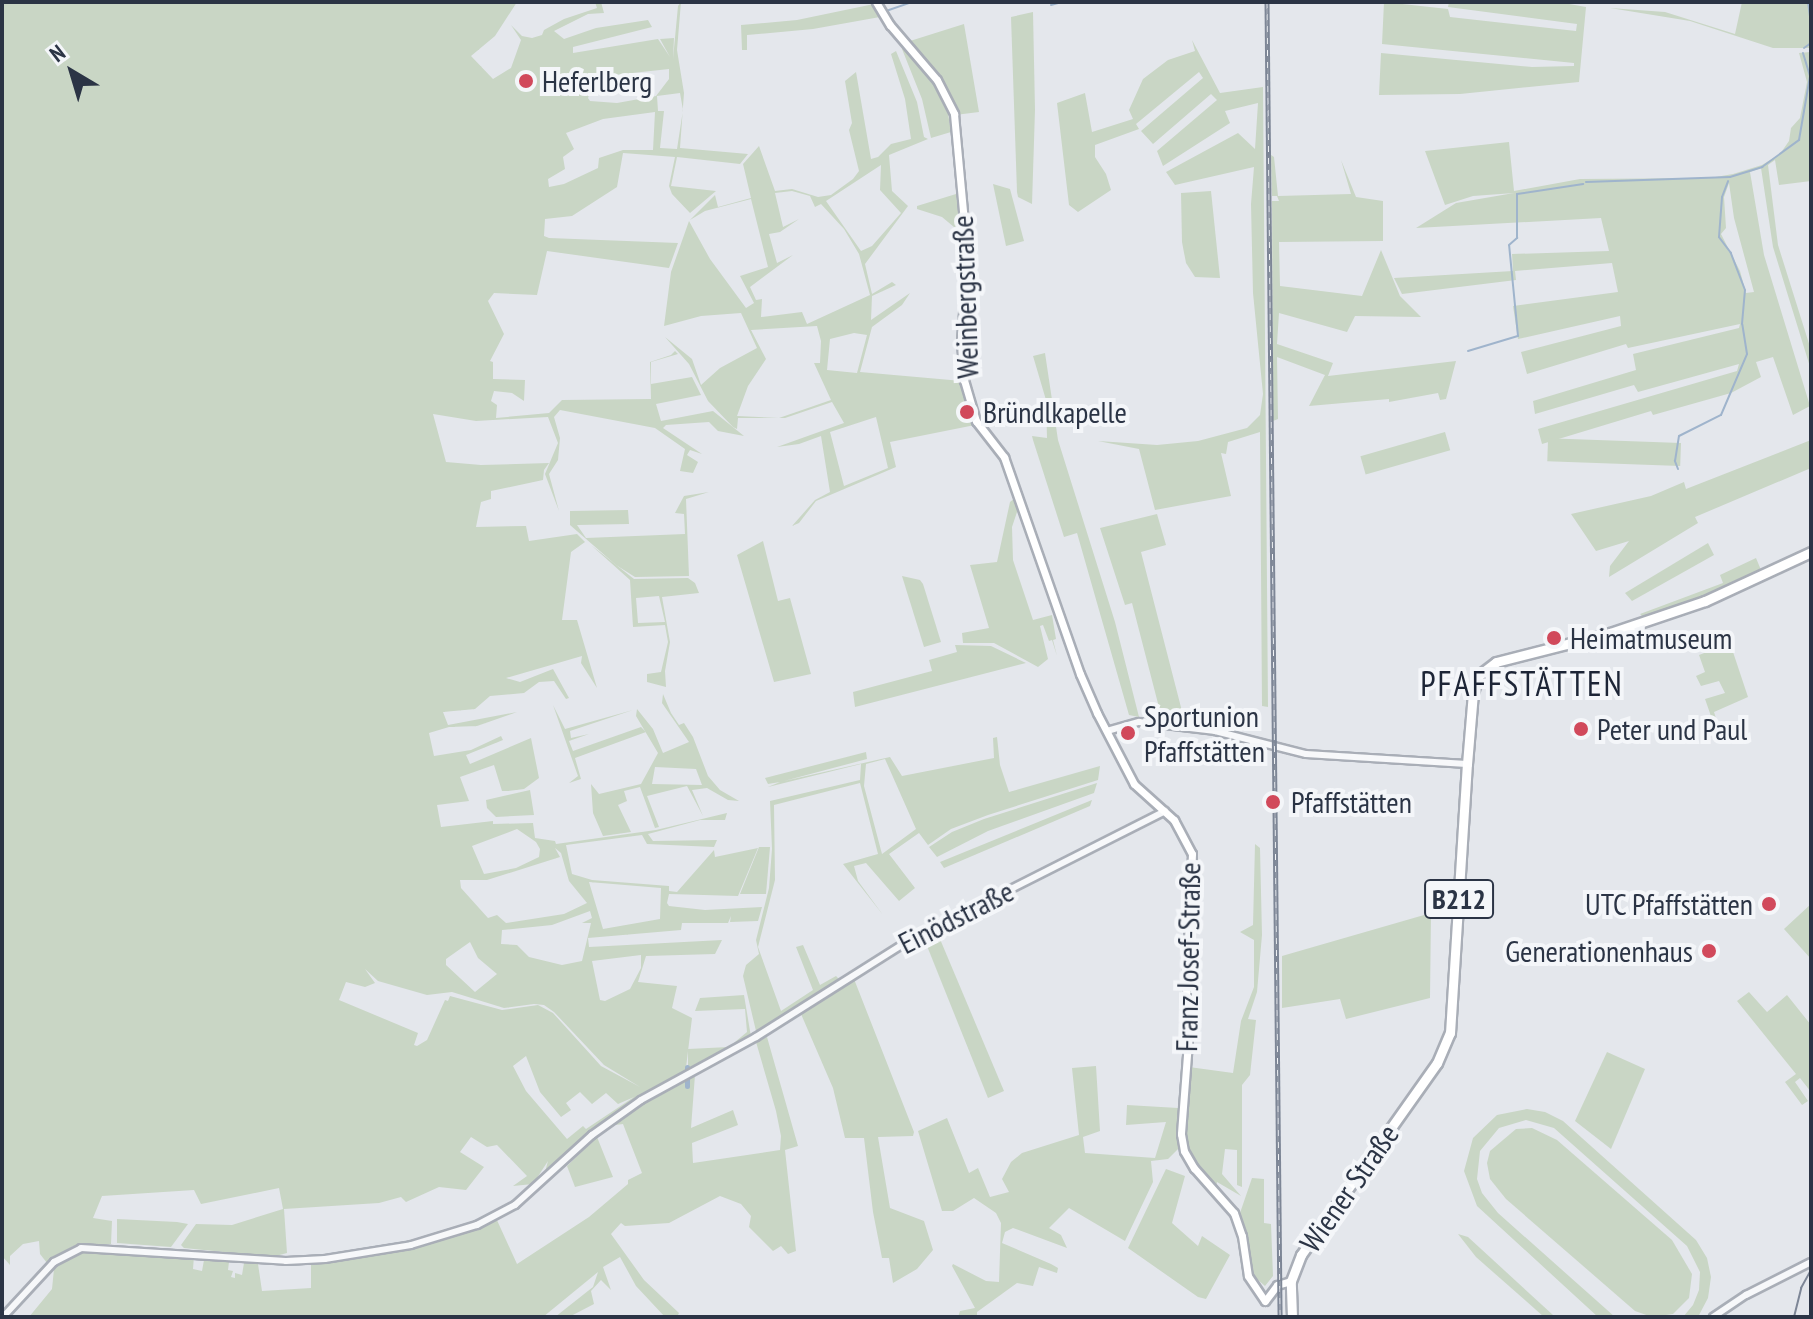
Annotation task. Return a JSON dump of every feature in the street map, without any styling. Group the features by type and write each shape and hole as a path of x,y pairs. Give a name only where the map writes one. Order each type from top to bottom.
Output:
{"main road":[{"name":"Weinbergstraße","path":"876,2 890,25 931,71 954,114 967,254 960,319 964,380 976,421 1004,457 1085,689 1107,731"},
{"name":"B212","path":"1467,764 1473,692 1485,669 1496,662 1646,621 1705,601 1811,552"},
{"name":"Franz Josef-Straße","path":"1107,731 1139,792 1165,811 1189,846 1193,865 1186,988 1186,1067 1180,1121 1184,1151 1202,1179 1234,1213 1248,1276 1265,1301"},
{"name":"Wiener Straße","path":"1265,1301 1277,1285 1291,1285 1301,1255 1437,1063 1446,1044 1450,1033 1467,764"},
{"name":"B212","path":"1291,1285 1292,1317"}],"street":[{"path":"1107,731 1139,722 1215,731 1306,754 1467,764"},
{"name":"Einödstraße","path":"3,1317 54,1262 81,1248 286,1261 357,1255 456,1234 515,1205 592,1135 641,1100 756,1037 918,936 1165,811"},
{"path":"1713,1317 1810,1263"}],"green space":[{"path":"2,2 517,2 495,36 471,56 493,79 511,68 521,40 511,25 522,36 532,38 542,35 544,30 564,19 597,8 595,2 601,2 604,13 588,14 554,31 564,39 596,28 648,20 652,27 573,47 573,53 658,39 670,57 660,39 674,38 673,59 678,6 681,2 677,50 684,93 683,109 680,93 657,96 658,111 664,111 660,148 677,149 683,113 680,148 748,154 740,164 677,157 671,186 716,191 690,213 672,194 669,186 675,157 623,153 617,187 572,216 545,219 544,236 549,238 678,243 669,268 547,251 537,295 494,293 488,301 504,334 490,361 493,362 493,379 525,380 524,401 512,393 494,391 491,401 497,405 496,418 549,413 562,400 651,399 650,362 675,351 678,354 651,362 651,384 692,377 701,395 656,404 661,421 713,411 744,436 718,431 709,422 666,425 663,428 702,454 690,450 687,455 698,462 693,473 680,471 685,449 655,428 560,410 554,417 560,438 558,460 549,474 559,511 545,474 558,443 548,417 476,421 433,414 446,462 481,465 549,463 544,470 543,480 491,491 491,499 481,502 476,527 526,526 529,541 577,534 585,542 571,552 562,620 577,620 597,688 581,663 582,656 506,678 520,682 553,669 569,698 566,699 554,681 539,682 524,693 490,696 475,709 443,712 448,725 517,712 477,726 449,727 429,733 434,756 471,750 501,736 503,740 466,755 470,764 531,738 539,778 524,789 502,791 494,765 460,777 469,801 437,805 441,827 493,821 493,824 533,823 535,838 555,841 556,844 656,830 727,813 725,820 700,820 648,834 653,841 717,840 714,847 647,844 642,835 566,845 572,874 592,880 669,886 669,891 677,892 714,850 715,857 758,848 738,896 669,894 667,903 669,906 705,910 762,907 758,921 730,922 731,916 728,923 682,923 681,930 588,938 589,947 722,940 715,954 646,956 638,982 677,986 672,1008 692,1018 685,1076 603,1123 545,1172 548,1161 533,1184 513,1186 527,1176 497,1145 487,1147 471,1137 460,1152 484,1167 466,1190 439,1187 406,1202 401,1197 379,1203 284,1209 287,1253 272,1257 184,1248 181,1245 196,1224 232,1225 283,1209 279,1188 201,1204 194,1190 102,1196 93,1218 112,1221 111,1244 73,1246 47,1263 40,1254 39,1241 23,1244 10,1256 10,1265 2,1256","holes":["669,69 669,79 656,96 617,103 590,101 588,98 596,77","655,112 653,150 623,150 599,158 598,168 564,184 549,187 548,179 565,169 563,157 574,149 566,133 603,119","517,829 536,842 540,849 539,857 516,868 484,874 472,846","555,848 561,853 569,881 587,903 564,914 506,923 497,915 488,918 461,888 460,880 487,880 560,857","589,882 661,888 660,919 603,929","590,911 592,918 582,923 591,923 582,961 562,965 529,957 517,945 501,944 502,930 552,925","470,942 478,958 497,974 475,992 446,965 446,959","641,955 641,968 630,989 605,1001 600,1000 592,961","365,969 378,981 427,995 452,992 504,1008 534,1004 544,1005 554,1012 604,1065 640,1087 601,1066 553,1013 538,1005 502,1010 450,996 448,1001 445,1000 427,1040 417,1046 414,1045 418,1033 339,1000 346,982 365,987 375,983","526,1056 540,1092 561,1117 571,1110 566,1103 580,1092 592,1104 606,1093 618,1104 634,1097 586,1129 583,1126 567,1139 526,1091 513,1066"]},
{"path":"1384,2 1448,9 1450,17 1576,31 1577,24 1448,7 1449,2 1558,2 1586,7 1579,82 1460,94 1379,95 1381,53 1532,67 1574,66 1574,63 1382,44"},
{"path":"1742,2 1811,2 1811,48 1773,48 1690,21 1610,8 1665,12 1735,34"},
{"path":"874,4 880,17 813,29 747,35 747,50 742,50 741,25 797,20"},
{"path":"1033,12 1035,110 1032,204 1018,197 1017,192 1011,17"},
{"path":"964,24 979,112 955,115 946,89 910,41"},
{"path":"1192,40 1220,93 1263,87 1268,707 1262,706 1260,432 1228,442 1226,454 1221,453 1231,496 1155,510 1139,449 1098,441 1157,445 1198,441 1247,428 1260,415 1263,394 1253,293 1251,204 1254,167 1175,185 1166,172 1238,133 1255,149 1258,103 1225,111 1230,123 1163,166 1157,151 1217,100 1211,94 1153,144 1141,131 1203,78 1199,72 1136,124 1139,129 1095,145 1095,157 1106,174 1111,190 1078,212 1069,205 1057,103 1085,93 1092,132 1133,119 1129,110 1143,79 1168,60 1195,51"},
{"path":"905,46 934,81 947,107 951,132 931,138 922,99 902,49"},
{"path":"896,51 917,102 924,137 928,139 889,155 892,191 908,206 865,264 872,294 892,282 896,285 872,296 871,320 910,293 902,305 872,327 860,372 962,381 975,425 890,442 896,467 816,501 799,523 792,526 815,500 830,492 821,436 799,444 777,447 844,423 832,402 785,418 779,418 738,418 737,429 733,427 708,401 689,364 665,337 692,359 701,385 720,368 757,348 741,313 701,316 664,326 671,272 689,221 710,259 746,308 754,303 740,276 768,267 751,199 705,211 690,220 715,195 718,207 751,198 743,164 759,146 775,191 792,189 818,197 831,195 853,179 859,171 849,130 852,123 845,81 856,72 871,159 878,157 891,144 911,139 905,99 891,54","holes":["881,165 880,190 901,213 872,246 861,251 826,201","792,191 810,196 815,207 821,204 844,229 859,254 870,295 807,324 802,312 761,317 762,299 756,300 750,287 793,255 777,263 769,234 780,232 799,219 783,227 775,193","817,326 821,341 820,363 814,363 831,400 779,418 737,416 748,386 766,359 751,330","854,333 867,335 857,373 827,370 830,339","876,417 888,468 844,486 830,432"]},
{"path":"1810,52 1811,181 1779,185 1775,160 1768,165 1778,245 1811,350 1811,370 1773,247 1761,168 1750,172 1764,255 1810,406 1793,415 1773,357 1756,362 1761,377 1731,393 1653,415 1651,411 1542,444 1538,429 1737,371 1739,364 1638,392 1634,385 1535,414 1533,401 1636,370 1633,354 1739,328 1740,324 1628,348 1626,344 1527,374 1521,352 1621,326 1620,316 1518,339 1513,306 1618,292 1612,263 1515,271 1516,280 1402,294 1394,278 1513,271 1512,254 1609,251 1601,218 1416,228 1456,203 1514,193 1473,196 1445,205 1425,151 1509,142 1514,191 1580,179 1710,178 1733,174 1762,165 1780,154 1789,141 1791,128 1800,118 1807,82 1799,53","holes":["1729,183 1734,218 1754,292 1746,293 1740,271 1721,234 1726,228 1724,197"]},
{"path":"1271,155 1274,157 1278,196 1351,194 1341,160 1356,197 1383,201 1383,241 1279,242 1280,286 1362,296 1381,250 1400,296 1421,317 1355,316 1347,332 1279,313 1277,344 1333,363 1328,376 1456,361 1446,399 1440,400 1438,393 1389,402 1389,399 1309,406 1325,375 1277,357 1278,419 1273,421 1272,201 1279,201 1277,196 1272,196"},
{"path":"993,184 1010,189 1024,241 1006,246"},
{"path":"1211,191 1220,278 1195,277 1186,263 1182,242 1181,193"},
{"path":"956,194 960,226 954,227 942,217 917,209 917,206"},
{"path":"1045,353 1058,440 1115,622 1139,717 1129,715 1077,533 1064,537 1033,440 1032,436 1047,438 1046,400 1033,356"},
{"path":"1445,432 1450,450 1366,475 1360,456"},
{"path":"1548,438 1681,443 1680,466 1547,461"},
{"path":"1811,440 1811,468 1695,517 1698,523 1609,577 1610,566 1629,541 1596,551 1571,514 1651,496 1684,482 1686,489"},
{"path":"709,492 686,499 689,576 635,577 616,565 570,525 570,511 628,510 629,524 577,525 586,538 685,534 684,514 675,513 684,496"},
{"path":"1015,498 1018,509 1012,527 1013,560 1033,620 1052,615 1056,639 1053,640 1057,656 1052,640 1049,641 1043,625 1040,626 1048,659 1038,667 994,643 963,643 962,633 989,628 970,565 997,562 1010,502"},
{"path":"1157,514 1166,545 1141,552 1184,719 1162,719 1132,603 1125,605 1100,528"},
{"path":"763,541 778,601 790,598 811,674 774,682 737,555"},
{"path":"1708,543 1714,555 1632,601 1625,593"},
{"path":"591,545 634,579 688,578 695,583 699,593 662,597 670,642 665,671 666,687 647,682 647,674 661,672 668,642 665,625 633,627 630,580","holes":["659,596 665,622 638,623 636,598"]},
{"path":"1756,558 1761,570 1706,596 1645,619 1640,614 1723,583 1720,575"},
{"path":"902,576 920,580 923,584 941,642 924,647"},
{"path":"1730,643 1748,697 1714,712 1722,737 1719,739 1705,699 1725,693 1719,681 1701,686 1696,676 1705,672 1699,655"},
{"path":"955,645 991,646 1026,663 855,707 853,692 932,671 929,660 957,652"},
{"path":"663,694 679,725 684,723 693,737 708,776 720,790 739,801 728,800 707,788 692,790 703,816 687,786 647,796 659,827 655,828 640,787 624,791 627,801 618,805 631,832 603,836 593,813 591,784 599,794 641,784 658,753 636,716 637,709 653,729 663,753 689,742 662,703","holes":["655,767 696,769 702,785 652,784"]},
{"path":"553,705 565,729 633,710 570,731 571,738 589,734 569,741 573,751 641,727 646,732 575,758 581,779 569,783 578,776"},
{"path":"997,737 1000,765 1009,792 1100,766 1098,780 951,829 928,845 919,833 889,854 915,888 899,901 866,863 854,866 858,881 883,915 843,864 878,854 860,783 774,805 775,880 758,947 781,1011 813,990 796,947 803,945 820,985 836,976 839,979 756,1031 743,976 746,965 759,954 756,940 769,888 772,849 770,801 860,780 861,764 768,787 780,782 768,784 765,778 866,752 867,759 784,781 890,757 902,776 994,758 993,738","holes":["885,759 916,829 882,854 864,786 866,764"]},
{"path":"1097,783 1094,793 988,831 937,857 929,847 952,832 984,819"},
{"path":"530,790 534,815 496,817 487,808 486,800"},
{"path":"1092,800 1090,806 944,868 940,862"},
{"path":"1255,844 1260,848 1262,935 1257,992 1248,1019 1256,1020 1250,1075 1242,1085 1242,1187 1237,1185 1237,1150 1225,1149 1222,1174 1241,1196 1217,1182 1216,1188 1191,1156 1183,1126 1189,1067 1233,1073 1241,1021 1254,987 1254,940 1240,932 1253,925"},
{"path":"759,847 770,847 766,894 740,894"},
{"path":"1811,904 1811,959 1784,929"},
{"path":"1431,913 1430,998 1346,1019 1340,999 1282,1008 1282,956"},
{"path":"937,932 1004,1091 988,1098 923,936"},
{"path":"854,979 914,1132 913,1136 878,1137 890,1208 924,1221 933,1250 917,1269 893,1283 889,1258 882,1258 864,1138 845,1138 833,1088 801,1014"},
{"path":"1749,992 1767,1012 1787,995 1811,1025 1811,1092 1800,1078 1795,1082 1808,1101 1802,1105 1785,1082 1796,1074 1737,1001"},
{"path":"744,995 751,1037 688,1072 688,1049 729,1047 747,1032 745,1009 695,1011 700,998"},
{"path":"767,1037 798,1146 785,1150 796,1251 788,1254 781,1246 773,1251 749,1227 751,1216 741,1204 720,1196 669,1223 625,1226 621,1223 611,1234 644,1280 679,1313 677,1317 665,1317 636,1286 620,1257 603,1267 611,1290 601,1280 591,1291 594,1304 569,1317 555,1317 593,1287 598,1272 543,1317 29,1317 52,1289 54,1269 64,1259 86,1251 194,1256 193,1269 202,1271 204,1260 229,1262 228,1270 233,1271 231,1277 235,1278 235,1273 242,1275 244,1263 258,1264 262,1291 311,1288 311,1264 356,1259 444,1240 496,1218 517,1264 589,1217 628,1184 628,1180 642,1173 623,1124 615,1125 617,1119 695,1075 691,1128 733,1110 738,1125 692,1143 693,1163 780,1150 781,1136 776,1111 756,1042"},
{"path":"1607,1052 1645,1069 1611,1149 1575,1121"},
{"path":"1096,1066 1100,1131 1083,1137 1085,1153 1155,1158 1166,1122 1126,1125 1127,1105 1178,1108 1180,1147 1168,1159 1151,1161 1153,1182 1125,1241 1069,1208 1049,1228 1061,1235 1067,1248 1013,1228 1005,1232 1002,1243 1051,1264 1058,1268 1057,1273 1039,1267 1033,1286 1017,1283 977,1312 977,1317 958,1317 960,1311 975,1308 952,1266 986,1281 999,1282 1001,1223 996,1213 974,1198 953,1211 942,1211 918,1131 947,1118 969,1173 978,1168 990,1197 1009,1192 1002,1179 1011,1162 1022,1153 1079,1135 1072,1068"},
{"path":"1527,1109 1545,1112 1563,1121 1696,1240 1707,1258 1711,1277 1708,1298 1698,1317 1683,1317 1693,1305 1699,1290 1700,1272 1687,1246 1554,1128 1526,1120 1499,1128 1480,1151 1477,1179 1482,1193 1498,1213 1615,1317 1598,1317 1477,1206 1464,1171 1473,1138 1497,1115"},
{"path":"1532,1128 1557,1140 1672,1240 1692,1274 1689,1298 1673,1314 1652,1317 1635,1311 1506,1199 1490,1179 1487,1163 1490,1151 1516,1129"},
{"path":"597,1137 613,1177 575,1187 567,1166"},
{"path":"1166,1169 1185,1176 1172,1223 1198,1246 1202,1236 1230,1255 1206,1299 1198,1297 1128,1248"},
{"path":"1252,1178 1264,1179 1264,1223 1271,1224 1273,1276 1265,1286 1250,1273 1240,1213"},
{"path":"117,1219 188,1224 171,1247 117,1243"},
{"path":"1458,1234 1468,1237 1553,1315 1544,1317 1476,1257"}],"waterway":[{"path":"886,11 912,2"},
{"path":"1051,5 1062,2"},
{"path":"1808,2 1811,23"},
{"path":"1804,48 1811,43"},
{"path":"1586,182 1730,177 1762,167 1799,140 1810,76 1803,53"},
{"path":"1678,469 1675,461 1679,436 1721,415 1747,354 1742,324 1745,290 1731,253 1719,237 1722,197 1728,181"},
{"path":"1468,351 1518,336 1509,245 1517,238 1517,194 1583,184"},
{"path":"687,1067 687,1086"}],"tram line":[{"path":"1794,1317 1801,1288 1811,1270"}],"railway":[{"path":"1267,2 1280,1317"}],"place":[{"name":"Heferlberg","path":"526,81"},
{"name":"Bründlkapelle","path":"967,412"},
{"name":"Heimatmuseum","path":"1554,638"},
{"name":"Peter und Paul","path":"1581,729"},
{"name":"Sportunion Pfaffstätten","path":"1128,733"},
{"name":"Pfaffstätten","path":"1273,802"},
{"name":"UTC Pfaffstätten","path":"1769,904"},
{"name":"Generationenhaus","path":"1709,951"}],"district":[{"name":"PFAFFSTÄTTEN","path":"1522,684"}]}
